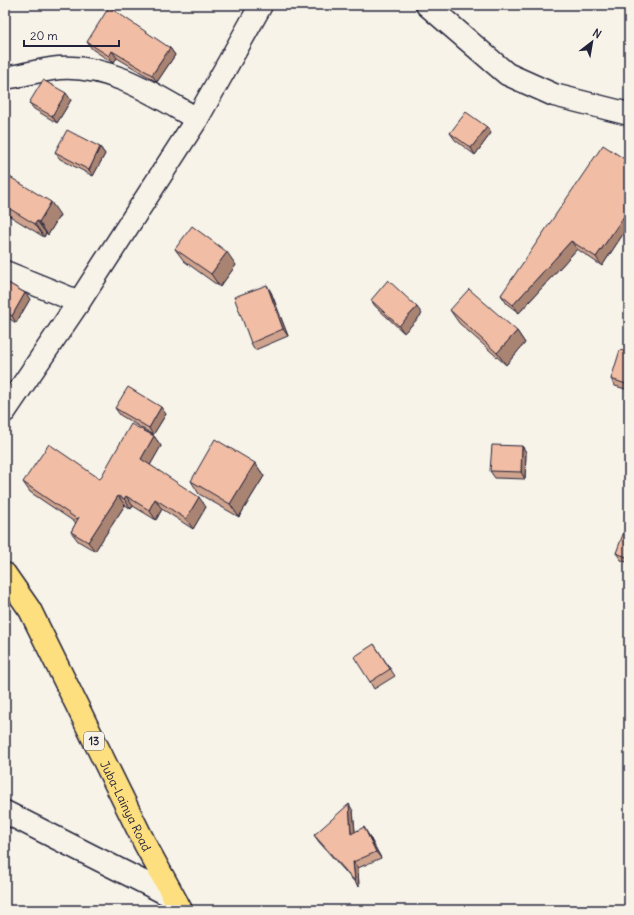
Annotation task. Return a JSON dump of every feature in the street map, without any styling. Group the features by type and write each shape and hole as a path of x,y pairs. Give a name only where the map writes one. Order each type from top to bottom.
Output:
{"main road":[{"name":"Juba-Lainya Road","path":"5,574 30,610 145,844 177,903"}],"street":[{"path":"5,411 79,302 197,119 261,5"},
{"path":"427,5 507,74 554,95 629,114"},
{"path":"5,78 60,68 95,70 136,84 197,119"},
{"path":"5,272 79,302"},
{"path":"5,812 177,903"}],"building":[{"path":"109,7 170,48 152,75 112,51 109,56 87,42"},
{"path":"43,80 66,93 52,116 29,103"},
{"path":"466,112 487,127 471,148 450,133"},
{"path":"67,130 100,147 89,170 55,152"},
{"path":"603,145 626,160 623,164 629,169 629,209 596,257 571,241 513,305 501,295"},
{"path":"5,174 51,202 39,222 37,221 35,224 5,206"},
{"path":"192,226 227,252 211,274 175,249"},
{"path":"388,280 417,307 399,326 371,300"},
{"path":"5,281 25,293 12,316 5,312"},
{"path":"267,285 283,329 251,343 234,297"},
{"path":"469,289 517,331 497,353 450,310"},
{"path":"620,350 629,353 629,385 611,379"},
{"path":"128,387 161,407 149,428 115,408"},
{"path":"131,424 154,436 141,459 199,497 186,519 155,499 149,510 126,496 124,499 118,496 88,542 71,532 79,517 77,519 23,482 49,444 100,479"},
{"path":"215,439 255,463 230,504 191,481"},
{"path":"492,445 522,446 521,472 490,471"},
{"path":"625,529 629,531 629,558 616,553"},
{"path":"374,644 390,669 370,682 354,657"},
{"path":"349,804 351,834 364,827 376,852 353,862 355,881 314,835"}]}
